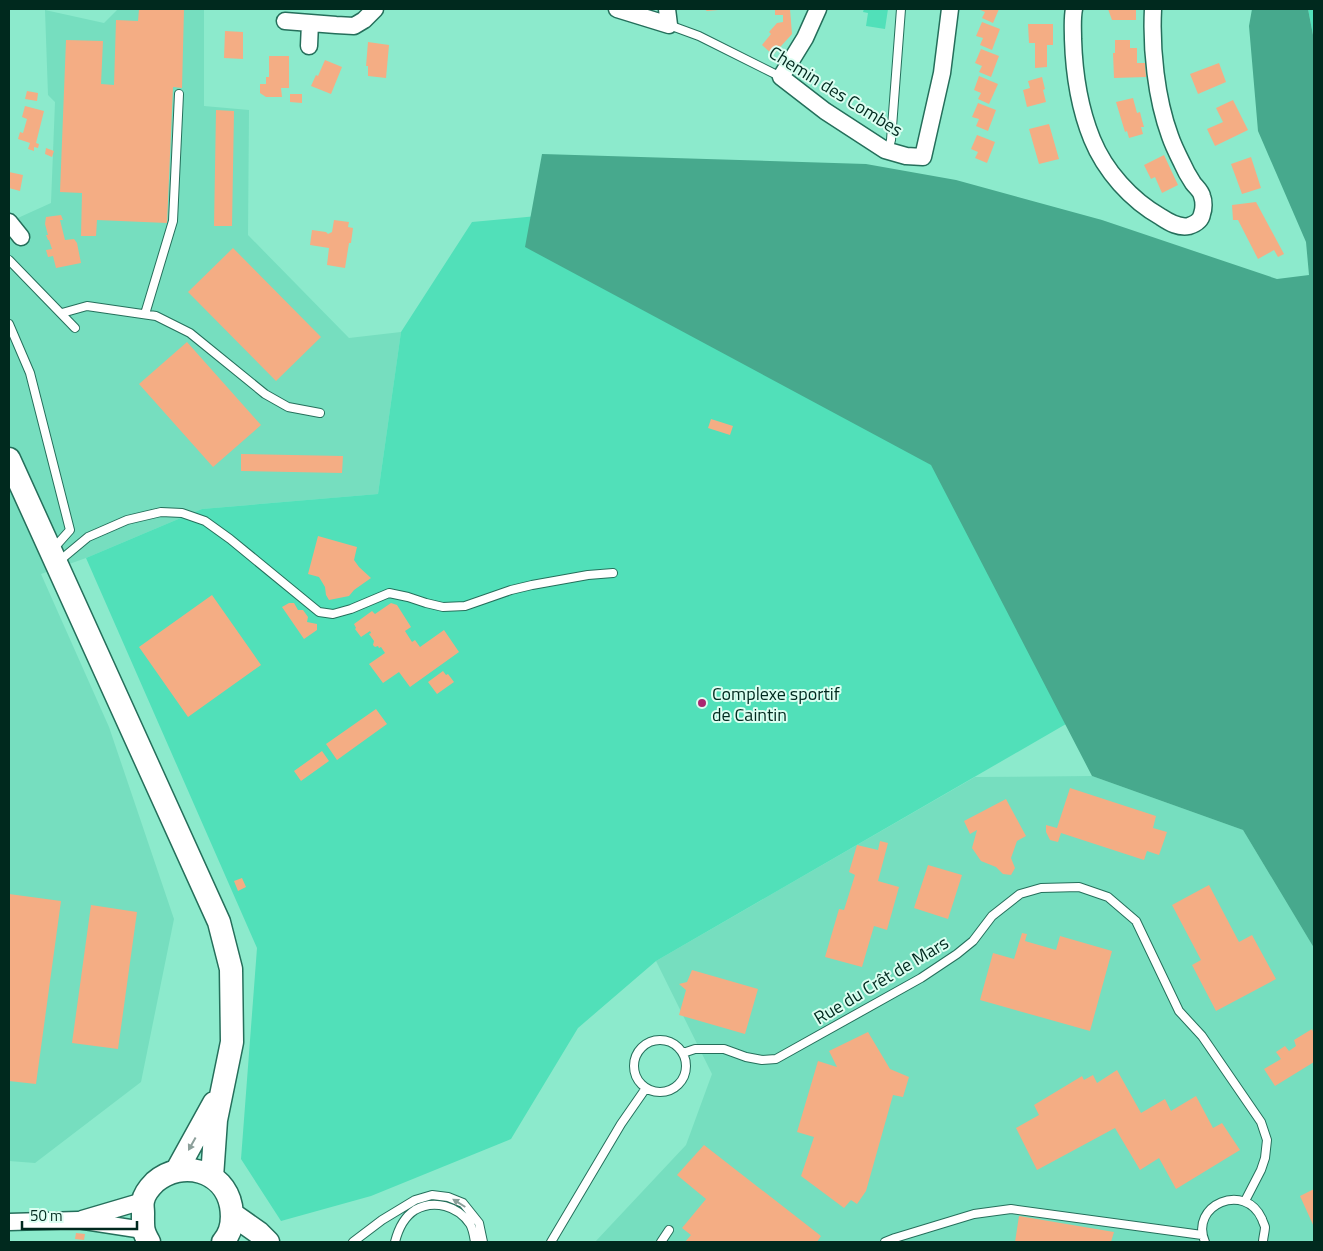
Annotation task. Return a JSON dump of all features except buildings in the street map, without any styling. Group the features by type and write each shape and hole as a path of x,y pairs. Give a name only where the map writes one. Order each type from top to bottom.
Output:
{"main road":[{"path":"9,459 219,922 231,969 232,1042 216,1120 212,1177"},
{"path":"177,1170 223,1087"},
{"path":"146,1236 143,1201 150,1187 162,1176 177,1170 189,1170 201,1172 212,1177 223,1187 230,1200 231,1226 223,1242"},
{"path":"232,1214 259,1233 268,1242"}],"street":[{"path":"285,20 336,26 354,26 364,20 375,9"},
{"name":"Chemin des Combes","path":"617,9 668,17"},
{"path":"781,77 805,38 818,9"},
{"name":"Chemin des Combes","path":"781,77 824,111 866,138 888,150 906,156 923,157 942,73 950,9"},
{"path":"1074,9 1074,53 1077,86 1092,140 1106,165 1124,188 1147,209 1170,223 1183,227 1195,224 1202,217 1204,208 1202,195 1183,165 1170,137 1163,112 1157,84 1153,9"},
{"path":"309,46 310,23"},
{"path":"9,222 20,237"},
{"path":"9,1222 78,1220 143,1201"},
{"path":"78,1220 146,1236"}],"lane":[{"path":"888,150 891,140 901,9"},
{"name":"Chemin des Combes","path":"668,17 700,36 781,77"},
{"path":"145,314 173,221 180,94"},
{"path":"9,260 75,328"},
{"path":"62,313 87,306 156,316 190,333 264,394 288,408 320,412"},
{"path":"9,324 30,373 70,530 54,558"},
{"path":"54,558 88,537 127,520 162,512 182,513 205,522 230,538 319,612 333,614 351,609 389,593 443,607 465,606 511,590 532,585 588,575 613,573"},
{"name":"Rue du Crêt de Mars","path":"683,1053 695,1049 724,1049 746,1057 762,1060 776,1059 921,978 957,954 973,941 992,916 1020,894 1041,888 1079,887 1108,897 1136,921 1179,1011 1202,1036 1261,1122 1267,1140 1265,1158 1245,1201"},
{"path":"659,1040 669,1041 683,1053 686,1062 686,1072 681,1082 674,1088 665,1092 655,1092 639,1082 634,1064 636,1055 642,1047 650,1042 659,1040"},
{"path":"551,1242 621,1124 646,1088"},
{"path":"353,1242 382,1220 415,1200 432,1195 448,1196 463,1203 480,1224 483,1242"},
{"path":"885,1242 974,1214 1011,1209 1203,1239 1204,1219 1214,1206 1229,1199 1245,1201 1258,1211 1265,1226 1263,1242"},
{"path":"395,1242 402,1224 413,1211 424,1206 436,1205 446,1206 461,1213 470,1225 475,1242"},
{"path":"661,1242 669,1230"}],"shaded area":[{"path":"118,9 204,9 204,106 249,110 248,235 349,338 401,332 378,494 202,509 86,558 41,574 109,727 174,919 141,1082 35,1163 9,1161 9,222 51,203 55,102 48,95 45,10 104,23"},
{"path":"864,9 888,9 885,29 866,26 868,13 863,12"},
{"path":"1252,9 1308,9 1314,40 1314,948 1243,830 1092,776 931,465 525,247 542,154 866,164 956,180 1102,220 1277,279 1309,275 1306,242 1258,131 1249,26"},
{"path":"1308,9 1314,9 1314,40"},
{"name":"Complexe sportif de Caintin","path":"771,194 1102,220 1066,724 656,961 578,1028 511,1139 371,1196 281,1221 241,1159 257,948 86,558 202,509 378,494 401,332 472,222"},
{"path":"1092,776 1243,830 1314,948 1314,1242 595,1242 686,1145 712,1074 656,961 975,777"}],"place":[{"name":"Complexe sportif de Caintin","path":"702,703"}]}
